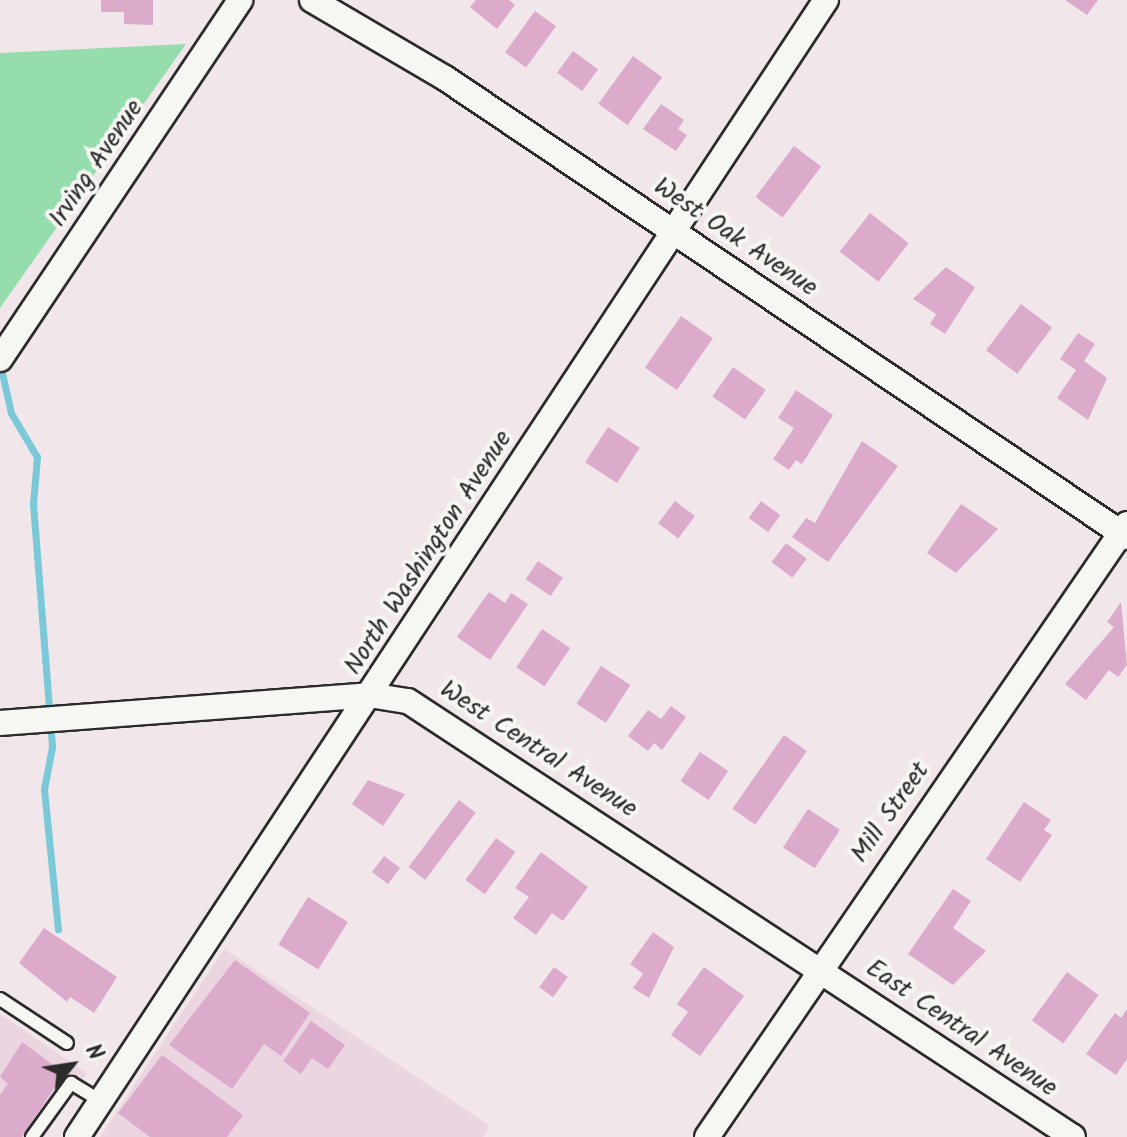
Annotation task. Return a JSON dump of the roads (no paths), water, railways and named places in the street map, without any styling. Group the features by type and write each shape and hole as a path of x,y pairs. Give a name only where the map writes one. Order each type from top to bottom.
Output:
{"street":[{"name":"Irving Avenue","path":"6,351 240,0"},
{"name":"West Oak Avenue","path":"312,0 675,231 1125,532"},
{"name":"North Washington Avenue","path":"77,1137 826,0"},
{"name":"Mill Street","path":"707,1137 817,967 1125,532"},
{"name":"West Central Avenue","path":"0,723 369,695 408,701 449,721 817,967"},
{"name":"East Central Avenue","path":"817,967 1073,1137"}],"lane":[{"path":"0,999 67,1043"},
{"path":"32,1137 69,1083 101,1101"}],"waterway":[{"path":"0,364 11,413 37,457 33,504 52,747 44,789 58,929"}]}
